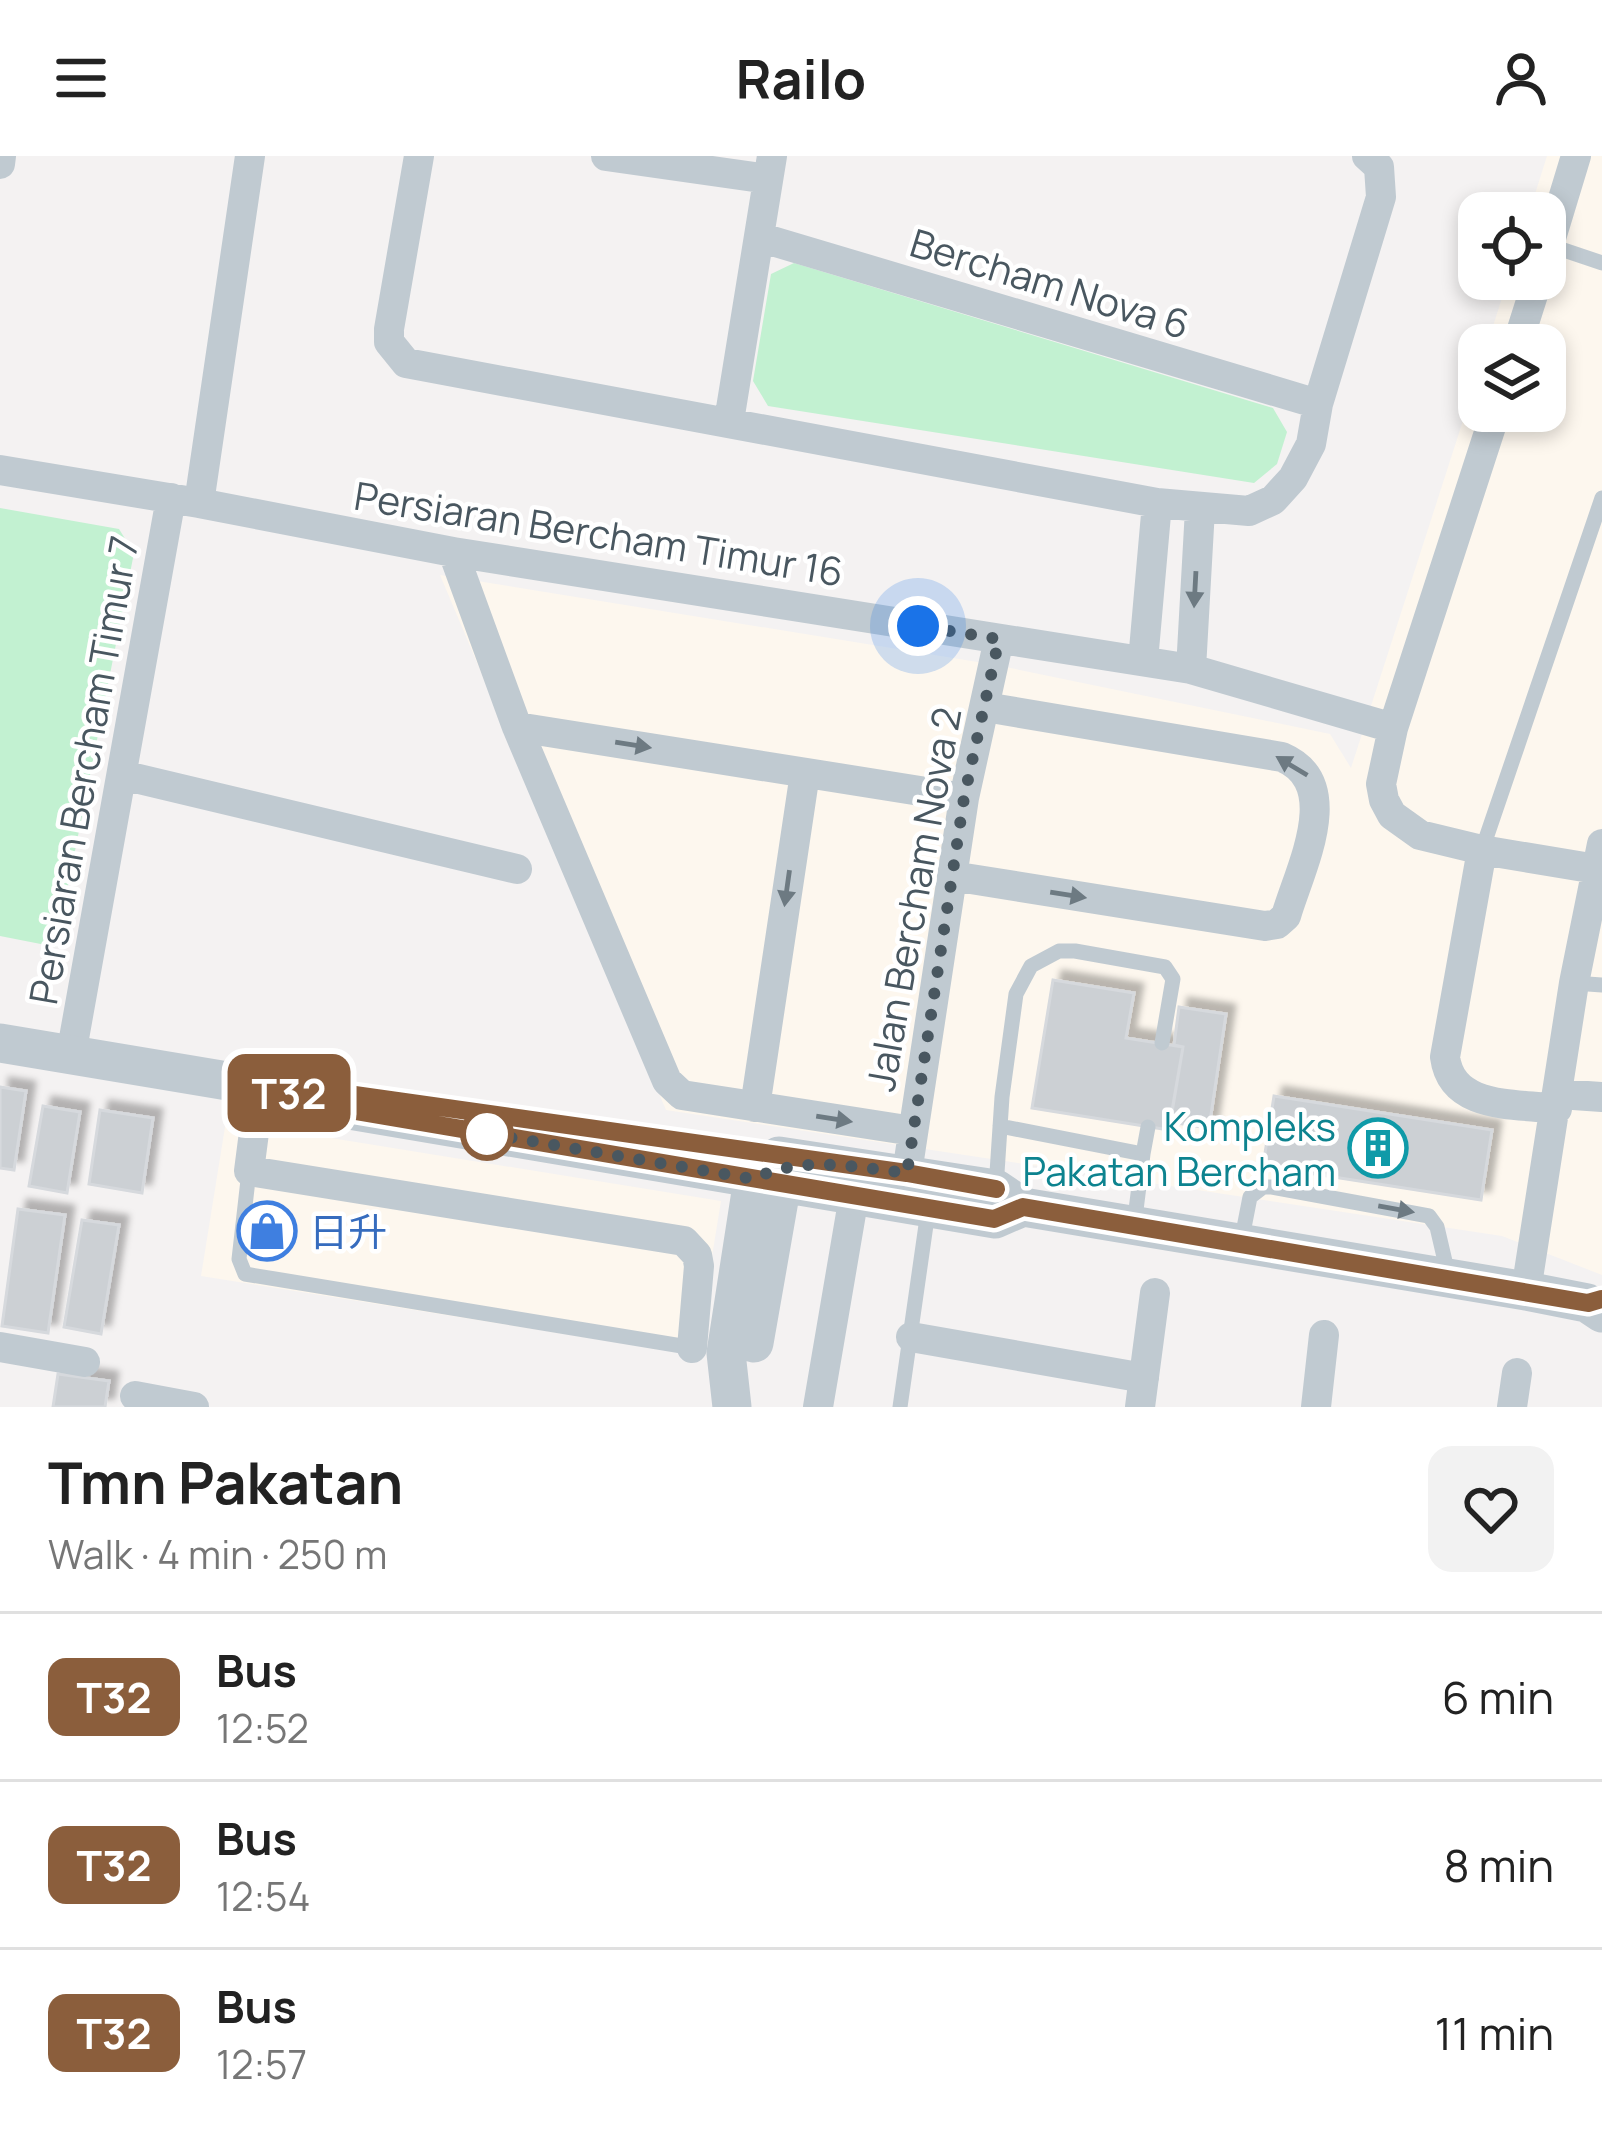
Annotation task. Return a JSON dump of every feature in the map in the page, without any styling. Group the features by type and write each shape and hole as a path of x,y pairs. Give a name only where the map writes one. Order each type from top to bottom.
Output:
{"street":[{"name":"Persiaran Bercham Timur 7","path":"70,1055 122,775 185,501 250,156"},
{"path":"418,156 389,329 395,354 406,362 1157,503 1249,511 1274,500 1293,478 1311,444 1318,404 1381,197 1373,162"},
{"path":"606,156 770,167 729,421"},
{"path":"1565,192 1576,156"},
{"name":"Bercham Nova 6","path":"759,237 1318,404"},
{"path":"1489,432 1393,728 1381,784 1392,815 1420,835 1482,850 1599,861 1588,984 1558,1101 1526,1291"},
{"name":"Persiaran Bercham Timur 16","path":"0,470 452,552 1191,669 1393,728"},
{"path":"1143,661 1157,503"},
{"path":"1191,669 1200,509"},
{"path":"452,552 517,727 667,1081 682,1094 913,1131"},
{"name":"Jalan Bercham Nova 2","path":"907,1173 964,798 999,639"},
{"path":"952,876 1265,926 1277,924 1286,916 1316,812 1310,777 1298,764 1282,757 985,707"},
{"path":"517,727 964,798"},
{"path":"755,1107 805,772"},
{"path":"122,775 517,869"},
{"path":"1482,850 1445,1057 1447,1073 1467,1096 1558,1101 1602,1097"},
{"path":"0,1043 273,1089 298,1087 907,1173 1004,1205 1597,1305"},
{"path":"273,1089 249,1171 684,1241 697,1256 709,1351 732,1407"},
{"path":"273,1089 296,1101 769,1177 928,1208 1004,1205"},
{"path":"709,1145 769,1177 824,1163"},
{"path":"709,1351 769,1177"},
{"path":"732,1407 752,1355 769,1177"},
{"path":"818,1407 854,1196"},
{"path":"910,1337 1142,1392 1155,1293"},
{"path":"1316,1407 1324,1335"},
{"path":"0,1347 85,1363"},
{"path":"1512,1407 1517,1373"},
{"path":"135,1396 194,1407"}],"lane":[{"path":"1566,256 1602,263"},
{"path":"1482,850 1602,498"},
{"path":"1004,1205 1000,1126 1016,994 1021,979 1043,956 1076,951 1165,967 1173,980 1162,1043"},
{"path":"1000,1126 1143,1154"},
{"path":"1134,1226 1148,1127"},
{"path":"249,1171 239,1259 245,1274 709,1351"},
{"path":"1240,1246 1250,1197 1272,1187 1429,1216 1437,1227 1449,1279"},
{"path":"900,1407 928,1208"}],"shaded area":[{"path":"1547,156 1602,156 1602,1275 1502,1236 666,1110 440,575 996,665 1330,734 1351,768 1459,432 1566,432 1566,324 1494,324 1501,300 1566,300 1566,192 1536,192"},
{"path":"226,1121 721,1201 696,1355 201,1276"}],"green space":[{"path":"794,263 1273,408 1287,432 1277,464 1254,483 768,406 753,381 771,274"},
{"path":"0,508 119,529 134,553 56,947 0,936"}],"building":[{"path":"1053,980 1134,993 1126,1038 1183,1047 1169,1130 1032,1108"},
{"path":"1179,1007 1226,1014 1209,1128 1170,1122 1183,1047 1174,1045"},
{"path":"0,1087 26,1091 14,1170 0,1168"},
{"name":"Kompleks Pakatan Bercham","path":"1274,1096 1492,1130 1481,1200 1263,1166"},
{"path":"43,1106 80,1112 67,1193 29,1186"},
{"path":"100,1110 153,1118 142,1193 89,1184"},
{"path":"18,1209 65,1215 48,1333 2,1326"},
{"path":"82,1220 119,1225 101,1334 64,1327"},
{"path":"58,1374 109,1381 105,1407 53,1407"}],"bus line":[{"name":"T32","path":"996,1189 298,1087 287,1091 296,1101 994,1219 1023,1207 1588,1303 1602,1299"}],"place":[{"name":"Kompleks Pakatan Bercham","path":"1378,1148"},
{"name":"日升","path":"267,1231"}],"route":[{"path":"487,1134 478,1132 753,1179 771,1170 824,1163 907,1173 964,798 999,639 918,626"}]}
